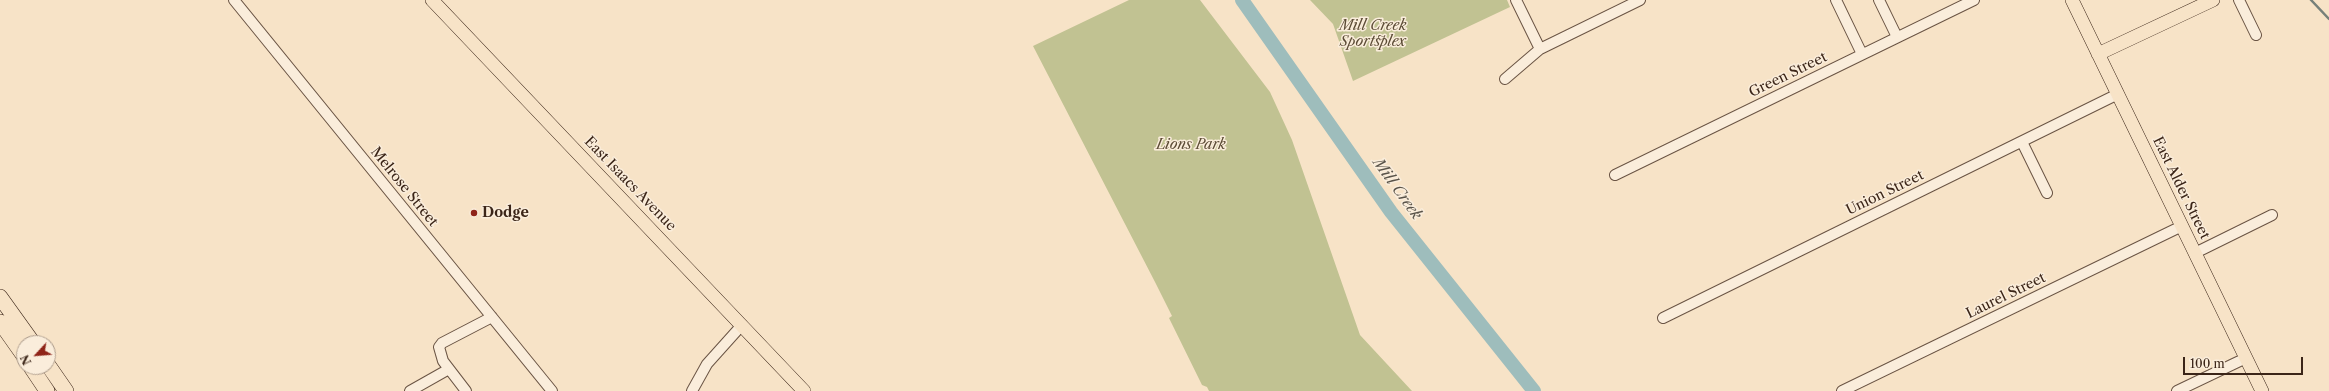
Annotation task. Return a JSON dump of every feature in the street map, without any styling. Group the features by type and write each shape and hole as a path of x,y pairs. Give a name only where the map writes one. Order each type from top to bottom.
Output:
{"highway":[{"path":"0,297 27,335"},
{"path":"0,322 16,345"},
{"path":"36,375 47,391"},
{"path":"55,375 66,391"}],"main road":[{"name":"East Isaacs Avenue","path":"432,0 804,391"},
{"name":"East Alder Street","path":"2072,0 2262,391"},
{"path":"2098,54 2213,0"}],"street":[{"name":"Melrose Street","path":"234,0 552,391"},
{"path":"1516,0 1540,49"},
{"path":"1505,79 1540,49 1640,0"},
{"path":"1836,0 1862,54"},
{"path":"1879,0 1897,38"},
{"name":"Green Street","path":"1615,175 1974,0"},
{"path":"2239,0 2256,35"},
{"name":"Union Street","path":"1663,318 2118,94"},
{"path":"2022,142 2047,193"},
{"path":"2195,253 2272,215"},
{"name":"Laurel Street","path":"1842,391 2182,226"},
{"path":"466,391 449,369 439,352 440,345 492,317"},
{"path":"692,391 708,364 742,325"},
{"path":"2177,391 2246,358"},
{"path":"412,391 449,369"}],"green space":[{"name":"Lions Park","path":"1129,0 1200,0 1270,92 1292,140 1360,335 1412,391 1209,391 1207,387 1202,385 1169,318 1172,316 1033,46"},
{"name":"Mill Creek Sportsplex","path":"1310,0 1507,0 1510,7 1353,81 1333,24"}],"waterway":[{"name":"Mill Creek","path":"1242,0 1391,212 1534,391"},
{"path":"2311,0 2329,19"}],"place":[{"name":"Dodge","path":"474,213"}]}
